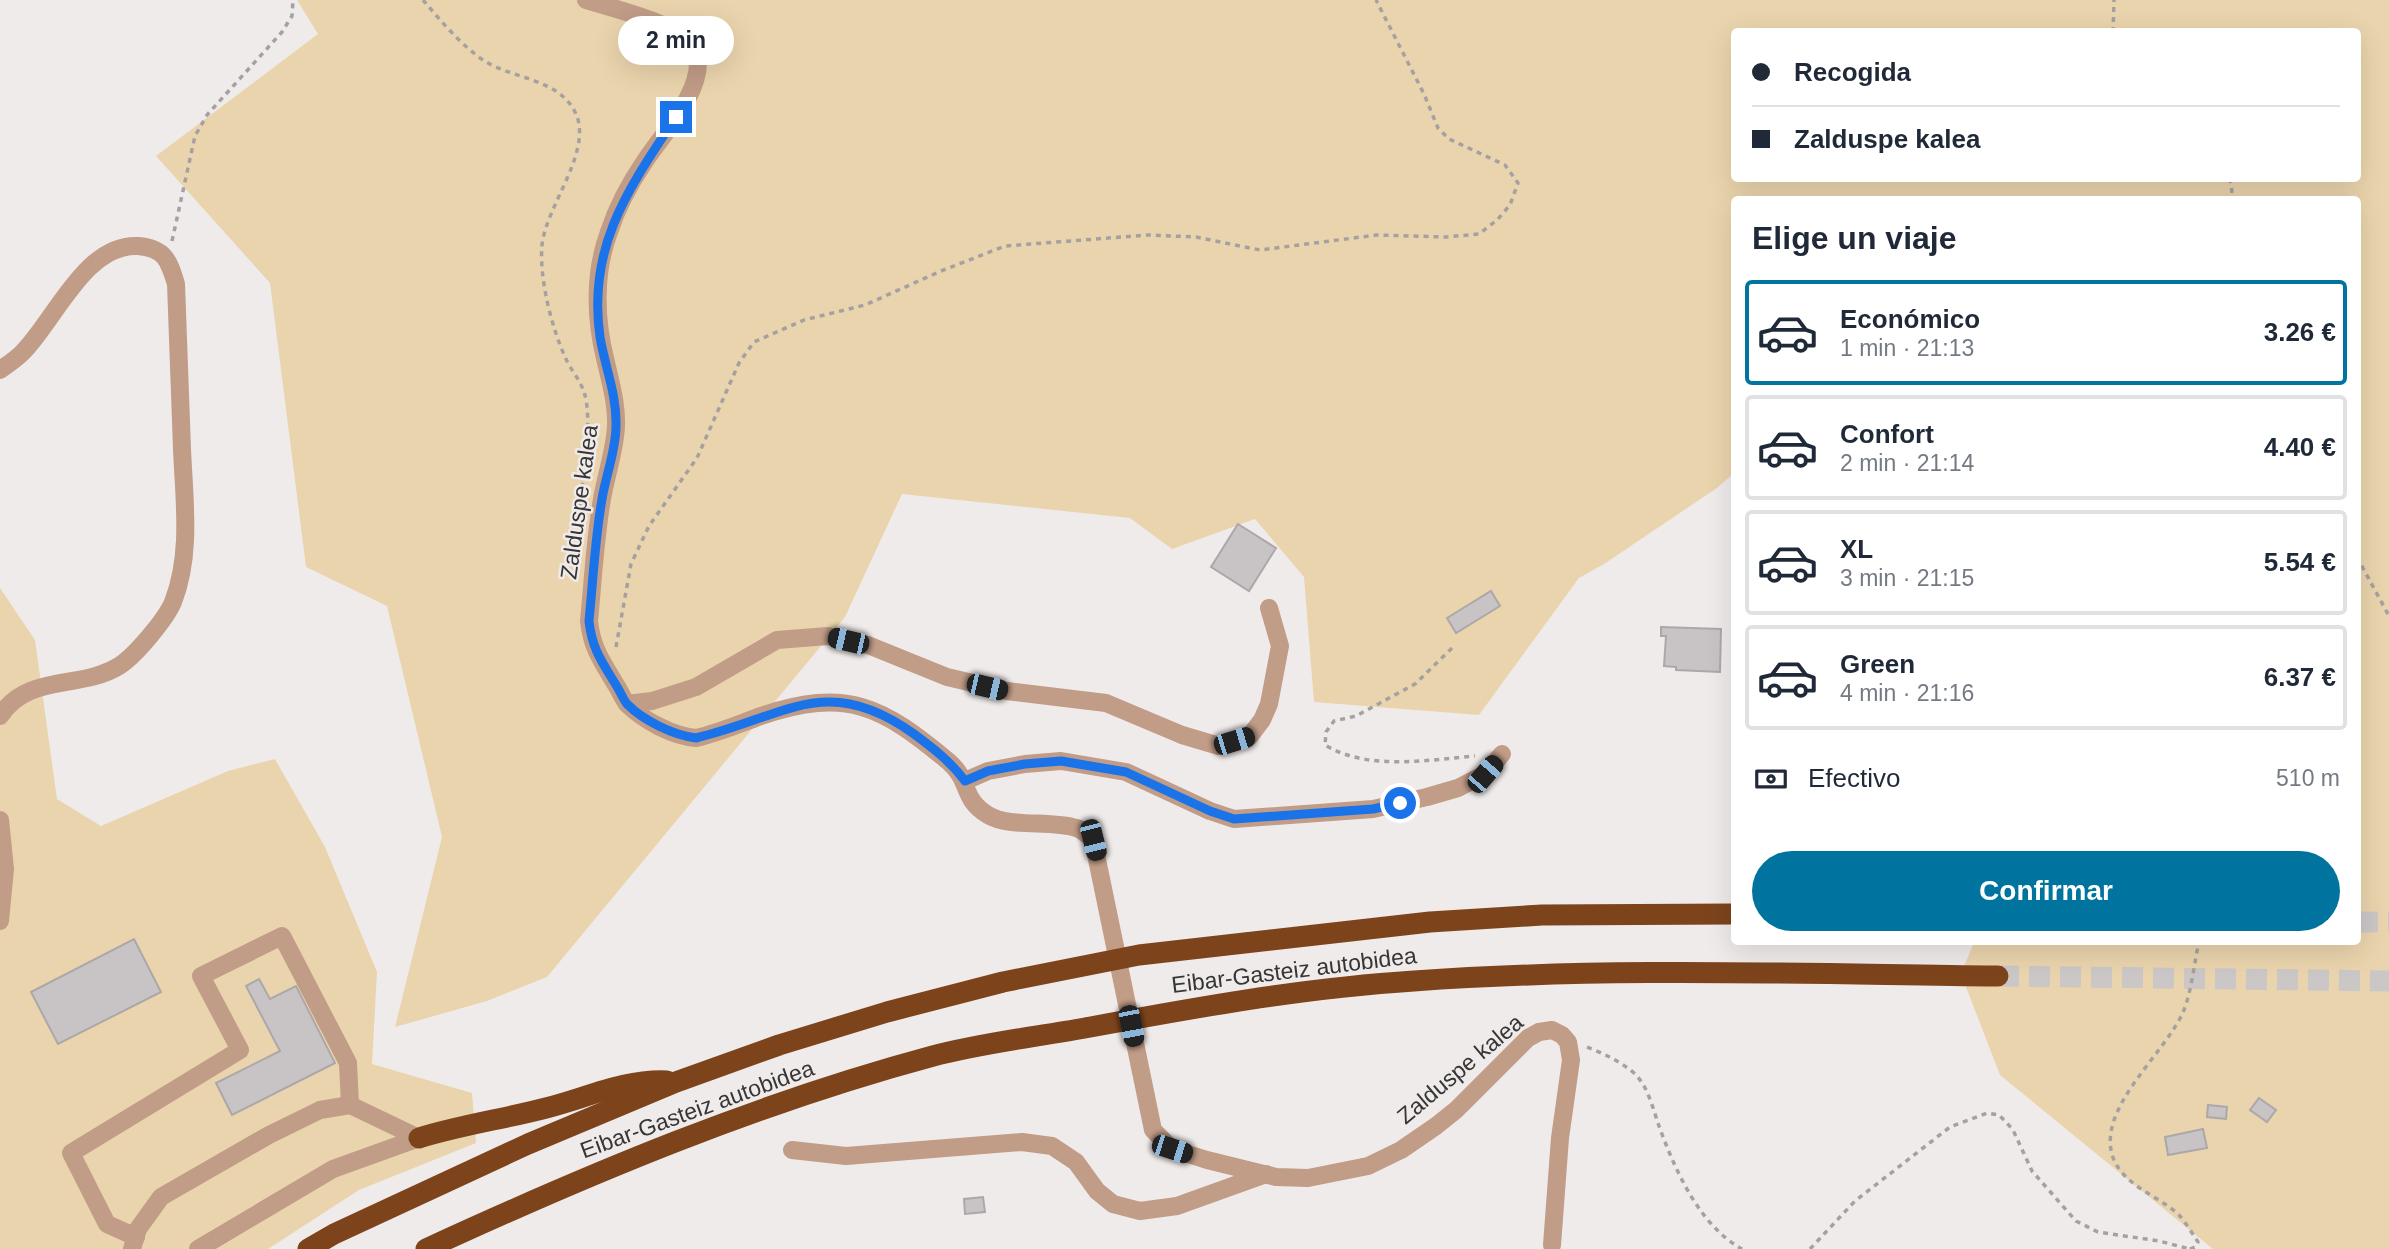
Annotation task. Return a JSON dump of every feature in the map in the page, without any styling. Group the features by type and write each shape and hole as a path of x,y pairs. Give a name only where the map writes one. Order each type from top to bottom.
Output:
{"highway":[{"name":"Eibar-Gasteiz autobidea","path":"308,1249 334,1234 528,1144 676,1082 779,1045 887,1012 1003,982 1139,955 1430,922 1542,915 1731,914"},
{"name":"Eibar-Gasteiz autobidea","path":"426,1249 555,1189 754,1111 936,1055 1213,1004 1412,981 1563,974 1998,976"},
{"path":"419,1138 447,1129 544,1109 643,1080 676,1082"}],"street":[{"name":"Zalduspe kalea","path":"586,0 683,34 693,44 698,67 684,104 645,160 622,202 608,233 598,278 600,338 613,393 616,429 602,499 589,621 597,656 626,704 664,728 684,737 696,738 813,702 842,702 864,706 887,716 955,767 965,781 972,804 990,817 1012,822 1040,822 1078,828 1093,840 1153,1130 1172,1149 1266,1174 1308,1178 1368,1166 1416,1140 1456,1110 1532,1035 1552,1030 1562,1035 1569,1044"},
{"path":"0,370 22,353 78,280 106,254 131,246 152,247 168,260 176,284 186,546 173,603 143,645 119,666 94,676 31,689 0,716"},
{"path":"626,704 652,701 696,687 777,640 828,636 868,645 947,677 1018,693 1106,703 1182,735 1219,746 1249,737 1262,720 1269,704 1280,646 1269,608"},
{"path":"965,781 988,771 1061,761 1126,772 1210,811 1234,819 1373,809 1427,797 1458,788 1485,774 1502,754"},
{"path":"0,820 5,869 0,921"},
{"path":"350,1105 348,1063 282,936 201,976 240,1050 71,1153 107,1224 134,1243 138,1229 161,1197 269,1135 320,1110 350,1105 419,1138"},
{"path":"1552,1245 1560,1138 1570,1064 1569,1044"},
{"path":"198,1249 333,1169 419,1138"},
{"path":"792,1150 846,1156 1022,1142 1052,1146 1076,1162 1097,1191 1114,1204 1140,1211 1177,1206 1266,1174"}],"path":[{"path":"168,260 195,136 207,115 282,32 292,16 293,0"},
{"path":"423,0 462,43 481,59 546,85 564,97 575,111 580,125 581,137 545,230 542,247 543,276 555,332 565,358 584,393 588,420 579,522"},
{"path":"608,672 620,633 631,564 649,526 697,458 739,363 754,342 804,320 865,305 1005,246 1148,235 1196,237 1261,250 1377,235 1446,237 1479,234 1497,220 1510,205 1518,183 1505,165 1449,139 1438,128 1424,94 1376,0"},
{"path":"2113,28 2114,0"},
{"path":"2361,564 2389,616"},
{"path":"1452,648 1415,684 1356,716 1334,721 1326,732 1325,745 1340,754 1362,759 1403,761 1502,754"},
{"path":"1810,1249 1855,1201 1951,1127 1987,1113 1999,1115 2013,1130 2032,1171 2076,1221 2098,1232 2159,1241 2190,1249 2194,1247 2198,1242 2179,1215 2124,1177 2114,1159 2110,1140 2112,1123 2123,1099 2172,1032 2185,1008 2198,945"},
{"path":"1569,1044 1582,1044 1636,1074 1645,1089 1668,1152 1681,1178 1707,1219 1724,1237 1742,1249"}],"shaded area":[{"path":"297,0 2389,0 2389,1249 2213,1249 2000,1075 1961,974 1973,945 2361,945 2361,196 1731,196 1731,476 1717,488 1579,578 1479,715 1314,702 1304,577 1255,519 1172,549 1130,518 902,494 845,617 547,977 487,1001 395,1027 442,837 387,606 306,567 270,283 156,156 318,34"},
{"path":"0,588 35,640 57,799 101,826 228,771 275,759 325,847 377,972 372,1064 472,1093 476,1143 359,1190 268,1249 0,1249"}],"building":[{"path":"1238,524 1276,548 1249,591 1211,567"},
{"path":"1491,591 1500,606 1456,633 1447,618"},
{"path":"1661,627 1721,629 1720,672 1676,670 1676,667 1664,666 1666,636 1661,636"},
{"path":"134,939 161,992 58,1044 31,992"},
{"path":"259,979 270,999 296,986 335,1063 232,1115 216,1083 280,1051 246,986"},
{"path":"2259,1098 2276,1110 2267,1122 2250,1110"},
{"path":"2208,1105 2227,1107 2226,1119 2207,1117"},
{"path":"2203,1129 2207,1148 2168,1155 2165,1137"},
{"path":"983,1197 985,1212 965,1214 964,1199"}],"tunnel":[{"path":"2361,922 2389,922"},
{"path":"1998,976 2389,981"}],"route":[{"path":"676,117 645,160 622,202 608,233 598,278 600,338 613,393 616,429 602,499 589,621 597,656 626,704 664,728 684,737 696,738 813,702 842,702 864,706 887,716 928,745 955,767 965,781 988,771 1061,761 1126,772 1210,811 1234,819 1373,809 1400,803"}]}
